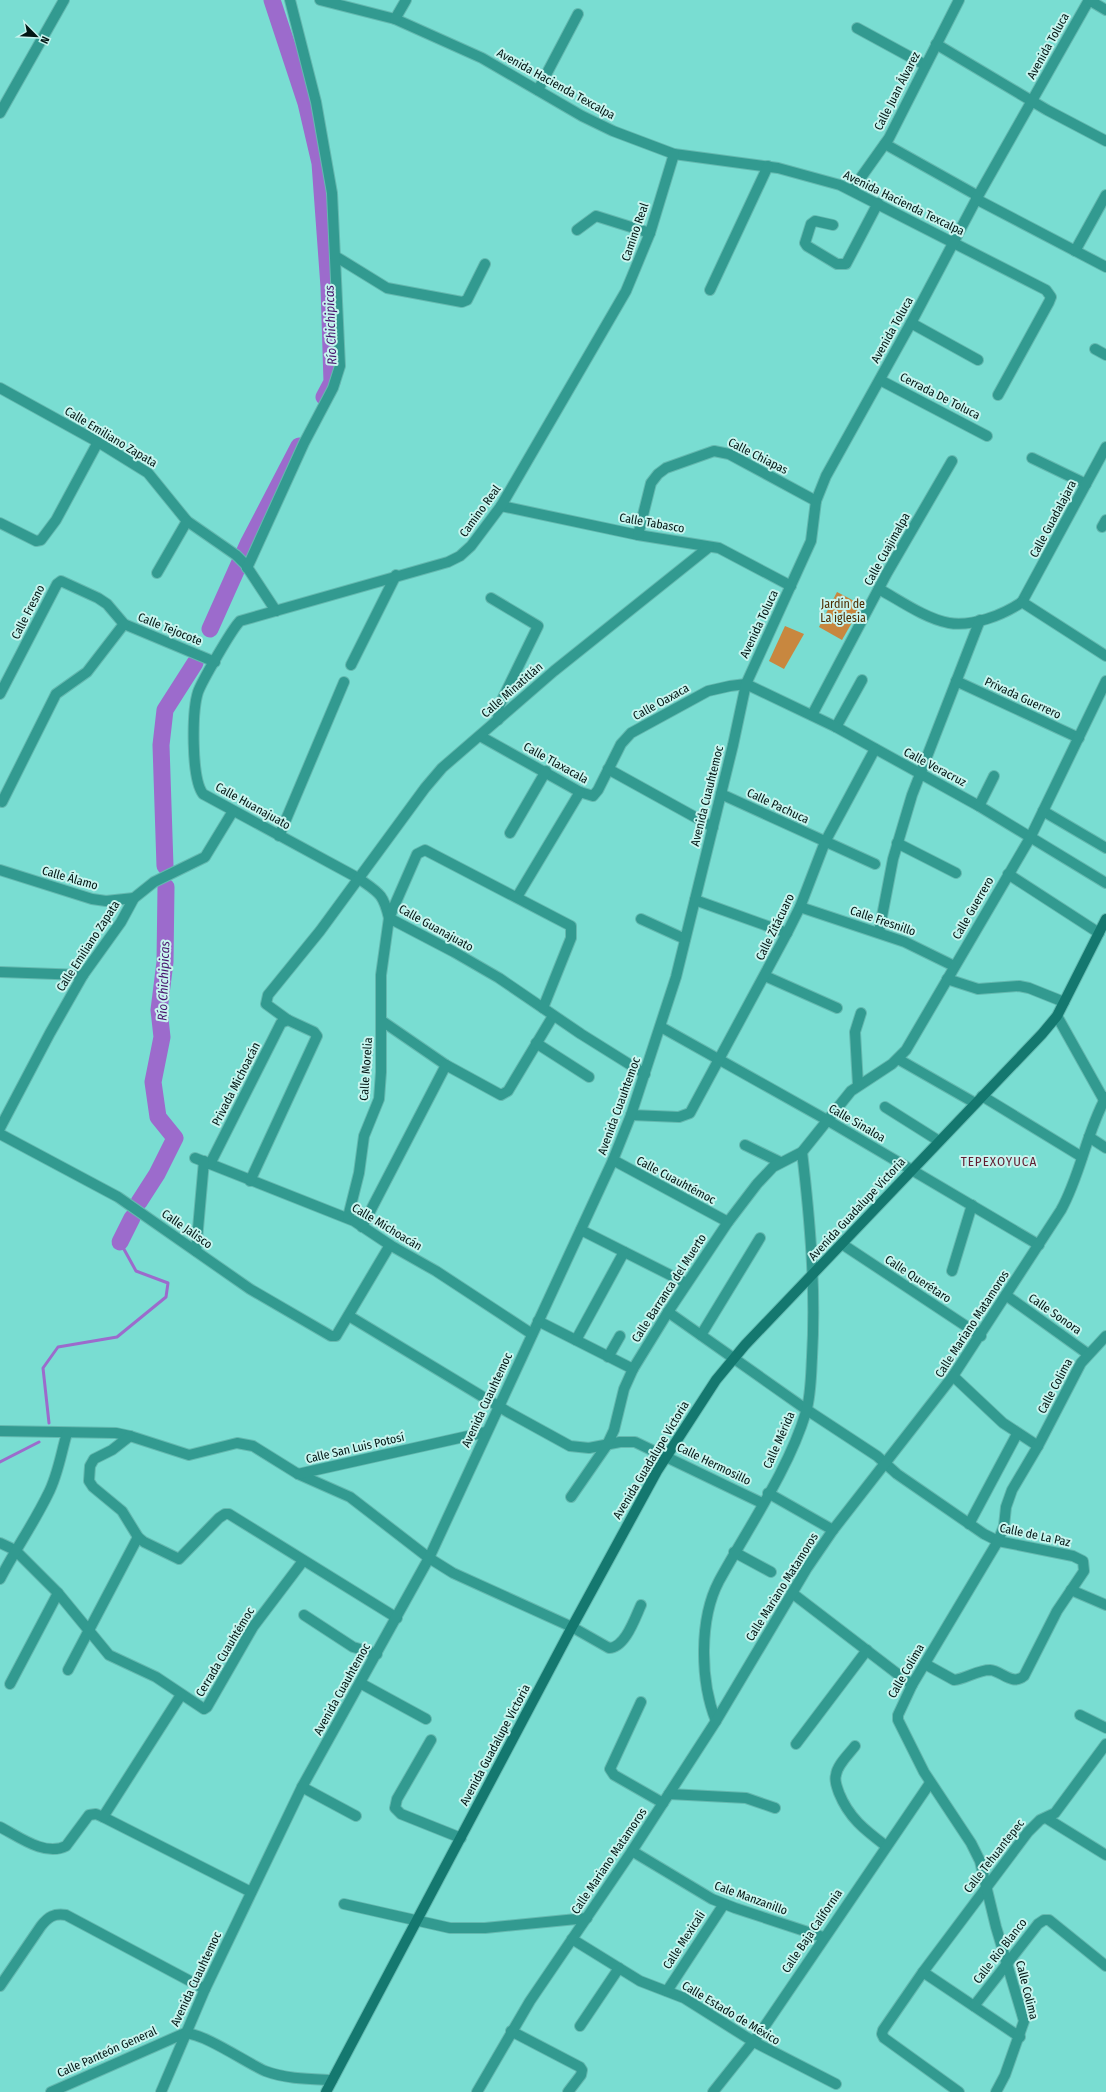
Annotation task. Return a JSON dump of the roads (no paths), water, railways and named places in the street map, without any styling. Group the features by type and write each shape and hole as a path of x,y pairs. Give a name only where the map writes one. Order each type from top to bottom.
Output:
{"main road":[{"name":"Avenida Guadalupe Victoria","path":"326,2092 572,1627 666,1456 716,1380 733,1358 1057,1016 1106,919"}],"street":[{"path":"0,113 64,0"},
{"path":"246,566 338,375 340,366 332,193 330,178 316,102 290,0"},
{"name":"Avenida Hacienda Texcalpa","path":"320,0 395,19 482,58 613,131 674,154 768,166 787,170 852,190 1046,290 1051,297 998,395"},
{"path":"395,19 406,0"},
{"name":"Calle Juan Álvarez","path":"852,190 885,144 959,0"},
{"path":"1089,0 1106,10"},
{"name":"Avenida Toluca","path":"746,684 758,654 811,541 816,501 832,465 911,323 977,197 1089,0"},
{"path":"538,90 578,14"},
{"path":"857,28 925,65"},
{"path":"936,44 1032,101 1106,141"},
{"path":"885,144 977,197 1106,267"},
{"name":"Camino Real","path":"193,741 198,692 240,621 396,575 448,562 460,556 471,546 501,506 626,291 650,233 674,154"},
{"path":"710,290 768,166"},
{"path":"1075,251 1106,195"},
{"path":"833,225 815,221 811,224 805,243 807,246 837,264 846,264 878,203"},
{"path":"577,230 596,216 650,233"},
{"path":"335,256 387,288 462,302 467,300 485,264"},
{"path":"911,323 978,360"},
{"path":"1096,349 1106,355"},
{"name":"Cerrada De Toluca","path":"880,380 987,436"},
{"name":"Calle Emiliano Zapata","path":"0,388 98,442 153,478 167,499 187,521 236,555 246,566 276,611"},
{"path":"0,523 36,541 41,540 59,515 98,442"},
{"name":"Calle Guadalajara","path":"1022,602 1086,484 1102,465 1106,447"},
{"name":"Calle Chiapas","path":"638,534 648,493 654,478 666,468 714,451 729,454 816,501"},
{"path":"1032,458 1086,484"},
{"name":"Calle Cuajimalpa","path":"812,715 879,589 952,461"},
{"name":"Calle Tabasco","path":"501,506 638,534 719,548 791,586"},
{"path":"157,573 187,521"},
{"name":"Calle Minatitlán","path":"288,1020 266,1004 266,999 320,931 358,878 442,768 554,670 709,547"},
{"path":"351,665 396,575"},
{"name":"Calle Tejocote","path":"57,584 63,581 98,598 107,604 124,624 215,662"},
{"name":"Calle Fresno","path":"0,694 57,584"},
{"path":"879,589 940,621 959,624 980,620 1008,610 1022,602 1106,656"},
{"path":"491,598 538,626 499,706 498,720"},
{"path":"879,932 897,843 920,774 980,620"},
{"path":"2,802 56,694 87,672 124,624"},
{"path":"836,727 862,680"},
{"name":"Privada Guerrero","path":"956,681 1079,738"},
{"name":"Calle Guerrero","path":"827,1120 846,1096 858,1085 898,1059 910,1042 1030,838 1106,681"},
{"path":"280,836 344,682"},
{"name":"Calle Veracruz","path":"746,684 836,727 980,806 1030,838 1106,883"},
{"name":"Calle Oaxaca","path":"608,769 621,744 631,733 708,691 746,684"},
{"name":"Avenida Cuauhtemoc","path":"161,2092 205,1989 302,1787 429,1558 613,1160 631,1114 661,1027 695,900 746,684"},
{"name":"Calle Tlaxacala","path":"480,736 580,792 590,796 596,794 608,769 713,827"},
{"name":"Calle Huanajuato","path":"193,741 201,790 233,812 296,845"},
{"name":"Calle Zitácuaro","path":"631,1114 679,1117 690,1113 765,976 800,908 825,842 875,749"},
{"path":"510,833 546,772"},
{"path":"980,806 994,776"},
{"path":"517,897 580,792"},
{"name":"Calle Pachuca","path":"721,794 875,864"},
{"path":"1044,811 1106,848"},
{"name":"Calle Emiliano Zapata","path":"0,1128 50,1033 83,976 121,922 134,898 154,882 205,857 233,812"},
{"path":"897,843 956,873"},
{"name":"Calle Guanajuato","path":"296,845 358,878 380,893 384,900 389,918 493,974 553,1016 645,1074"},
{"path":"389,918 417,854 425,850 566,923 570,926 572,931 543,1008"},
{"name":"Calle Álamo","path":"0,870 92,899 106,901 134,898"},
{"path":"1008,874 1099,933"},
{"path":"695,900 787,933"},
{"name":"Calle Fresnillo","path":"800,908 879,932 923,950 954,966"},
{"name":"Calle Morelia","path":"348,1217 359,1173 364,1136 379,1100 382,1021 381,975 389,918"},
{"path":"641,919 685,939"},
{"path":"0,972 83,976"},
{"path":"765,976 837,1008"},
{"path":"947,979 978,989 1019,986 1029,988 1064,1002"},
{"path":"858,1085 855,1032 861,1013"},
{"path":"382,1021 446,1065 498,1095 504,1095 508,1091 553,1016"},
{"path":"1057,1016 1105,1099"},
{"path":"250,1181 317,1038 314,1032 288,1020"},
{"name":"Privada Michoacán","path":"203,1161 281,1023 288,1020"},
{"name":"Calle Sinaloa","path":"661,1027 827,1120 1039,1245"},
{"path":"536,1043 589,1077"},
{"path":"898,1059 979,1099 1082,1157"},
{"path":"362,1227 446,1065"},
{"name":"Calle Mariano Matamoros","path":"477,2092 512,2031 632,1851 716,1721 792,1593 834,1530 953,1376 1007,1296 1068,1198 1089,1137 1105,1099"},
{"path":"885,1107 939,1141"},
{"name":"Calle Barranca del Muerto","path":"571,1497 607,1445 618,1419 624,1389 633,1369 686,1283 728,1222 757,1184 780,1162 802,1152 827,1120"},
{"name":"Calle Jalisco","path":"0,1134 118,1197 250,1289 327,1335 336,1336 350,1316 390,1245"},
{"path":"1089,1137 1106,1148"},
{"path":"745,1145 780,1162"},
{"name":"Calle Mérida","path":"716,1721 710,1707 704,1672 708,1611 714,1590 792,1448 807,1410 813,1334 812,1275 808,1206 802,1152"},
{"name":"Calle Cuauhtémoc","path":"613,1160 728,1222"},
{"path":"196,1251 203,1161"},
{"name":"Calle Michoacán","path":"203,1161 250,1181 348,1217 390,1245 436,1271 532,1334"},
{"path":"952,1271 972,1205"},
{"path":"581,1230 686,1283"},
{"path":"701,1335 760,1238"},
{"name":"Calle Querétaro","path":"842,1244 981,1336"},
{"path":"576,1340 624,1252"},
{"name":"Calle Sonora","path":"1007,1296 1088,1354"},
{"name":"Calle de La Paz","path":"668,1312 807,1410 877,1456 897,1474 968,1524 998,1541 1080,1558 1085,1565 1084,1571 1057,1611 1024,1676 1015,1680 988,1670 954,1680 925,1664"},
{"path":"350,1316 498,1406"},
{"path":"538,1321 633,1369"},
{"path":"608,1357 620,1336"},
{"name":"Calle Colima","path":"1020,2037 1024,2021 993,1916 980,1861 971,1843 930,1782 898,1720 898,1710 998,1541 1004,1526 1008,1498 1038,1446 1081,1363 1106,1336"},
{"path":"953,1376 1017,1434 1038,1446"},
{"name":"Calle Hermosillo","path":"498,1406 570,1446 589,1448 620,1442 635,1442 762,1503"},
{"name":"Calle San Luis Potosí","path":"0,1431 116,1433 189,1454 229,1444 245,1443 253,1446 298,1474 486,1432"},
{"path":"0,1579 14,1550 48,1494 54,1480 67,1433"},
{"path":"968,1524 1017,1434"},
{"path":"130,1436 112,1450 94,1459 90,1466 88,1477 93,1487 122,1511 138,1537 148,1545 179,1559 219,1518 229,1514 397,1618"},
{"path":"298,1474 350,1497 429,1558 470,1582 572,1627 605,1646 613,1648 624,1638 641,1605"},
{"path":"768,1493 834,1530"},
{"path":"68,1670 138,1537"},
{"name":"Cerrada Cuauhtémoc","path":"0,1543 14,1550 58,1593 113,1658 152,1675 205,1709 253,1627 303,1561"},
{"path":"734,1552 771,1572"},
{"path":"1071,1590 1106,1605"},
{"path":"10,1684 58,1593"},
{"path":"792,1593 912,1685"},
{"path":"304,1615 353,1647 377,1654"},
{"path":"796,1744 867,1650"},
{"path":"360,1683 426,1719"},
{"path":"103,1817 181,1695"},
{"path":"641,1702 610,1769 614,1775 663,1803"},
{"path":"1080,1715 1106,1728"},
{"path":"431,1740 397,1799 395,1808 401,1814 461,1838"},
{"name":"Calle Tehuantepec","path":"923,1972 1032,1827 1055,1813 1106,1744"},
{"path":"854,1746 836,1773 836,1785 844,1807 850,1816 864,1830 886,1846"},
{"name":"Calle Baja California","path":"713,2092 754,2042 823,1937 930,1782"},
{"path":"302,1787 356,1816"},
{"path":"669,1794 746,1798 775,1808"},
{"path":"0,1827 45,1849 60,1849 66,1846 89,1815 96,1814 251,1892"},
{"path":"1046,1818 1106,1855"},
{"name":"Cale Manzanillo","path":"632,1851 685,1884 724,1904 823,1937"},
{"path":"344,1904 436,1926 466,1928 587,1918"},
{"name":"Calle Mexicali","path":"666,1991 724,1904"},
{"path":"0,1986 46,1919 57,1914 69,1917 205,1989"},
{"name":"Calle Rio Blanco","path":"974,2006 1038,1924 1044,1920 1049,1920 1106,1966"},
{"name":"Calle Estado de México","path":"572,1939 648,1985 693,2003 754,2042 836,2084"},
{"path":"580,2026 619,1968"},
{"path":"958,2092 882,2034 885,2025 923,1972 1020,2037 996,2092"},
{"path":"512,2031 580,2067 582,2070 581,2075 568,2092"},
{"path":"185,2033 197,2036 277,2075 332,2080"},
{"name":"Calle Panteón General","path":"51,2092 185,2033"}],"waterway":[{"name":"Río Chichipicas","path":"272,0 306,103 320,163 329,287 332,382 324,397"},
{"name":"Río Chichipicas","path":"210,629 248,544 299,446"},
{"name":"Río Chichipicas","path":"165,866 161,745 165,710 195,663"},
{"name":"Río Chichipicas","path":"139,1202 157,1174 175,1138 158,1117 153,1082 162,1037 159,1010 165,962 166,887"},
{"name":"Río Chichipicas","path":"120,1242 132,1218"},
{"path":"49,1423 43,1368 58,1347 117,1337 166,1297 168,1283 136,1271 120,1242"},
{"path":"0,1462 39,1442"}],"district":[{"name":"TEPEXOYUCA","path":"999,1161"}],"park label":[{"name":"Jardín de La iglesia","path":"843,611"}]}
